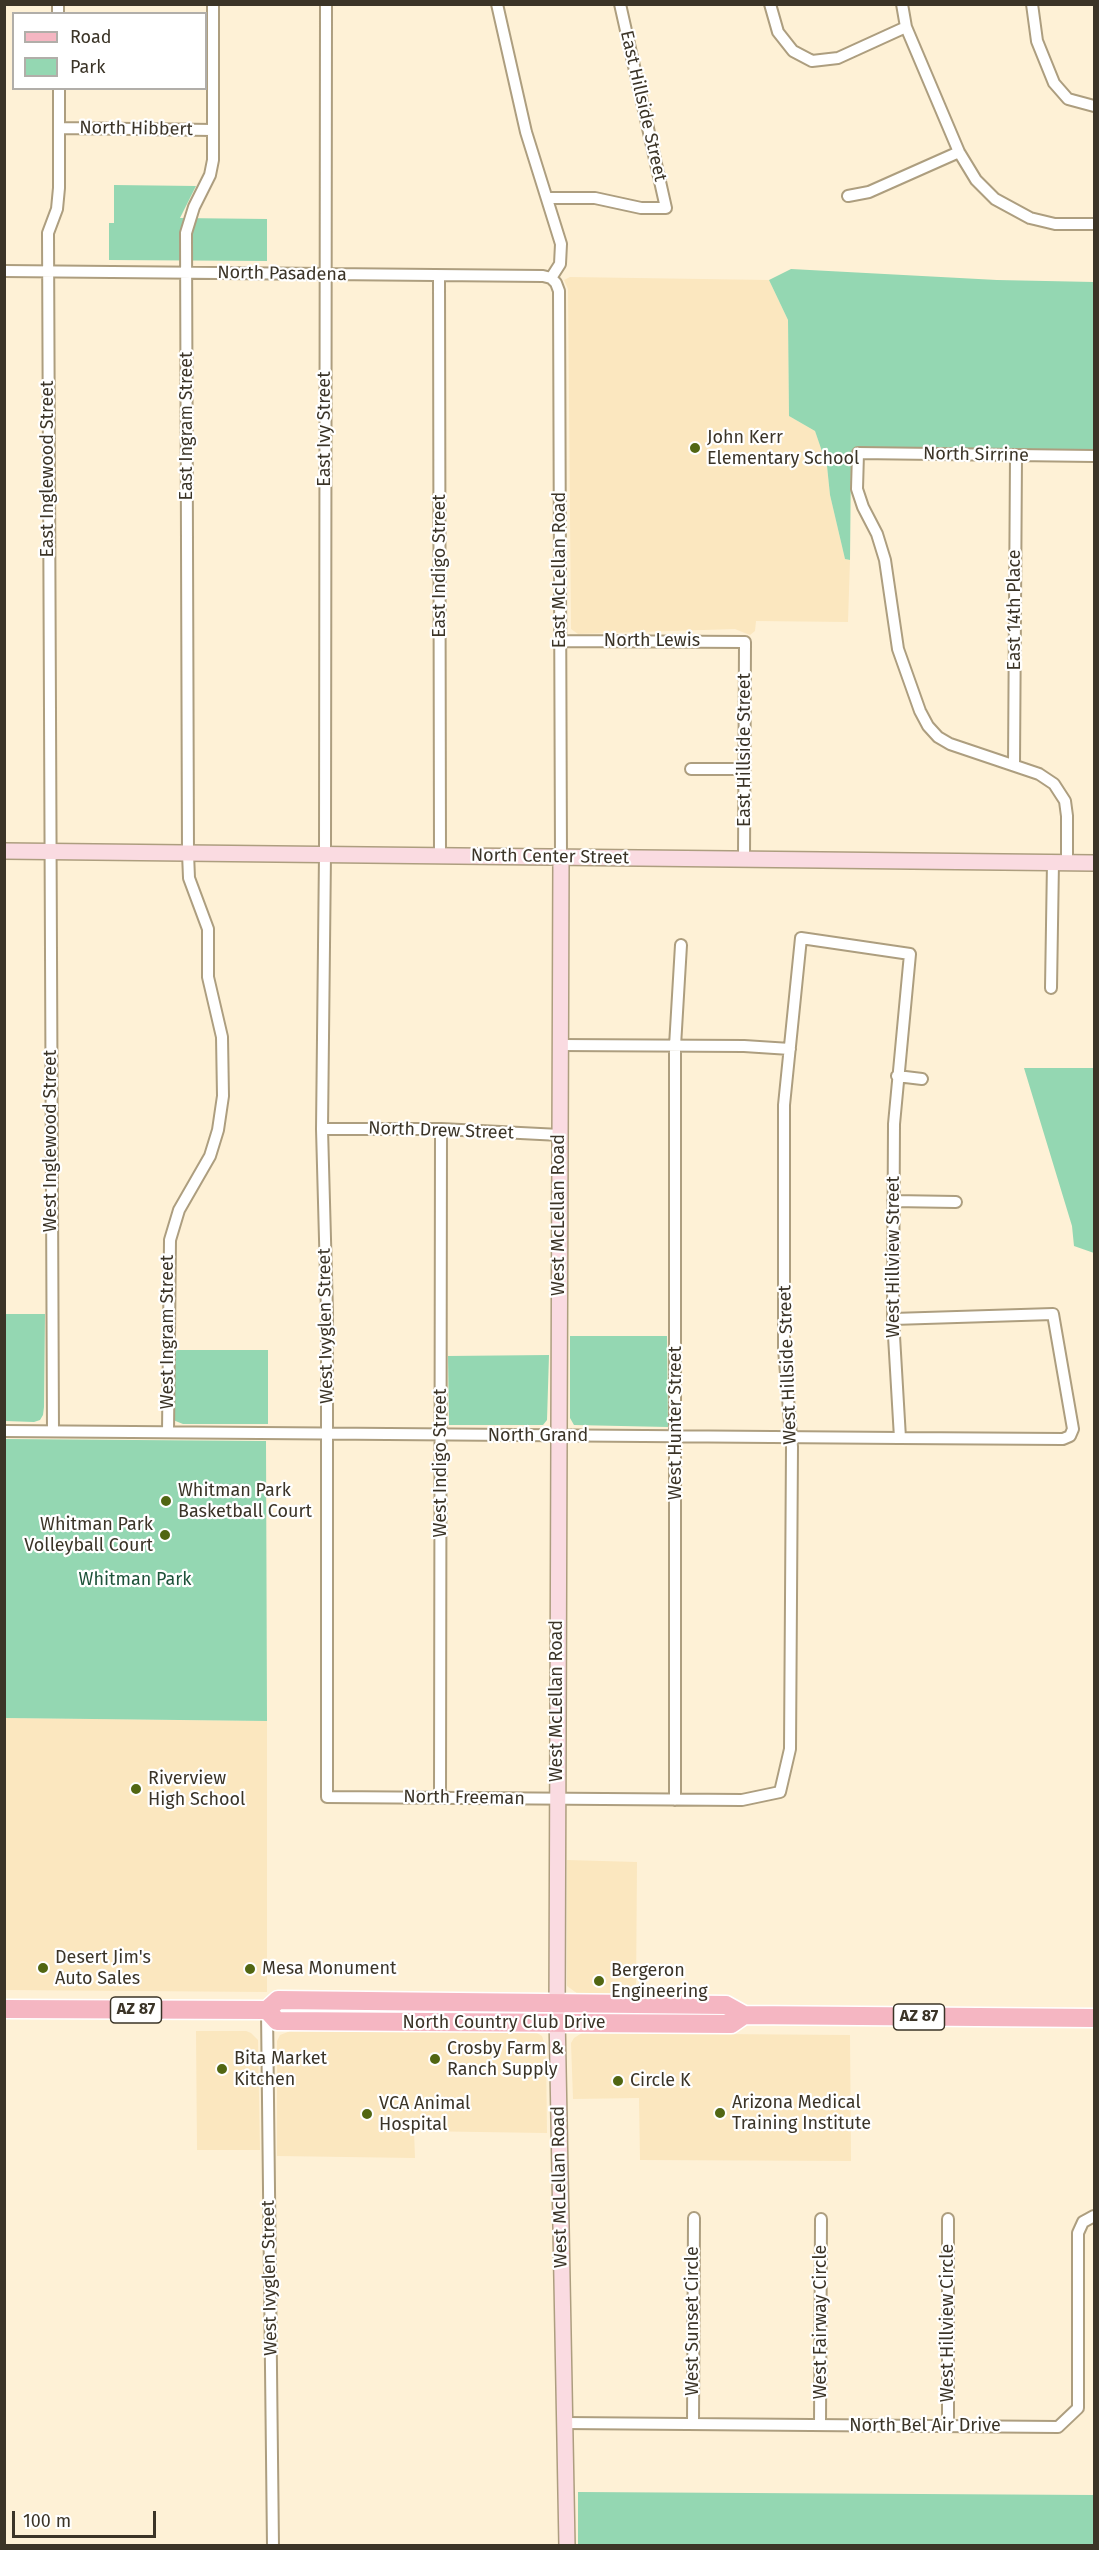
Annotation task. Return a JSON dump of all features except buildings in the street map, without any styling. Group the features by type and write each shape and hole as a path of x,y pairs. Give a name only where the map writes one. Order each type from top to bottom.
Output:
{"main road":[{"name":"North Country Club Drive","path":"4,2009 267,2010 278,2001 557,2003 726,2005 744,2015 1095,2018"},
{"name":"North Country Club Drive","path":"267,2010 277,2021 557,2024 731,2025 744,2015"}],"street":[{"name":"East Ingram Street","path":"188,853 186,233 194,207 210,175 213,160 209,21 213,4"},
{"name":"East Ivy Street","path":"325,854 326,4"},
{"name":"East McLellan Road","path":"497,4 526,132 561,244 560,264 554,281 559,291 561,857"},
{"name":"East Hillside Street","path":"547,198 595,198 641,208 666,208 620,4"},
{"path":"770,4 778,32 793,51 812,61 838,58 906,27"},
{"path":"902,4 906,27 959,152 975,180 995,199 1030,218 1055,224 1095,224"},
{"path":"1032,4 1037,41 1054,83 1068,99 1095,106"},
{"name":"East Inglewood Street","path":"49,852 48,233 57,209 59,188 58,90"},
{"name":"North Hibbert","path":"59,128 213,130"},
{"path":"848,196 869,192 959,152"},
{"name":"North Pasadena","path":"4,271 439,276 554,281"},
{"name":"East Indigo Street","path":"439,276 440,856"},
{"name":"North Sirrine","path":"1014,765 950,744 938,737 928,726 920,711 898,649 877,534 863,507 857,489 858,453 1095,456"},
{"name":"East 14th Place","path":"1014,765 1016,456"},
{"name":"North Lewis","path":"560,641 745,642"},
{"name":"East Hillside Street","path":"744,858 745,642"},
{"path":"1014,765 1040,774 1054,784 1065,801 1067,816 1060,862 1051,988"},
{"path":"691,769 744,769"},
{"name":"North Center Street","path":"4,851 1095,863"},
{"name":"West Inglewood Street","path":"49,852 53,1431"},
{"name":"West Ingram Street","path":"168,1432 168,1252 172,1228 179,1210 210,1156 218,1131 224,1096 222,1037 208,977 208,929 189,878 188,853"},
{"name":"West Ivyglen Street","path":"325,854 322,1129 327,1434 327,1797"},
{"name":"West McLellan Road","path":"561,857 557,1436 557,2024 567,2546"},
{"name":"West Hillside Street","path":"780,1792 790,1749 792,1437 784,1349 784,1105 801,938 910,954"},
{"name":"West Hunter Street","path":"675,1800 675,1046 681,945"},
{"name":"West Hillview Street","path":"900,1438 893,1319 894,1124 910,954"},
{"path":"560,1045 744,1046 790,1049"},
{"path":"897,1076 922,1079"},
{"name":"North Drew Street","path":"322,1129 441,1129 560,1135"},
{"name":"West Indigo Street","path":"440,1797 441,1129"},
{"path":"893,1201 956,1202"},
{"name":"North Grand","path":"4,1431 1063,1439 1070,1436 1073,1429 1053,1314 893,1319"},
{"name":"North Freeman","path":"327,1797 742,1800 780,1792"},
{"name":"West Ivyglen Street","path":"267,2010 273,2546"},
{"name":"North Bel Air Drive","path":"564,2424 1059,2427 1078,2408 1078,2233 1083,2222 1095,2216"},
{"name":"West Sunset Circle","path":"693,2424 694,2218"},
{"name":"West Fairway Circle","path":"820,2425 821,2219"},
{"name":"West Hillview Circle","path":"948,2219 948,2426"}],"shaded area":[{"name":"John Kerr Elementary School","path":"570,277 769,280 788,320 789,416 815,431 827,466 830,495 845,559 850,560 848,622 756,621 755,631 750,635 735,629 578,634 571,629 568,289 564,280"},
{"name":"Riverview High School","path":"5,1718 267,1721 267,1992 5,1990"},
{"path":"567,1860 637,1862 636,1996 578,1994 567,1986"},
{"path":"293,2030 537,2033 542,2036 546,2049 547,2133 414,2131 415,2158 277,2156 277,2041 280,2035"},
{"path":"196,2031 246,2031 258,2040 260,2150 197,2150"},
{"path":"582,2033 850,2035 851,2161 640,2160 639,2098 573,2099 571,2043"}],"green space":[{"path":"114,185 196,186 180,218 267,219 267,261 109,260 109,223 114,223"},
{"path":"791,269 997,280 1094,282 1094,450 862,449 851,458 850,560 845,559 830,495 827,466 815,431 789,416 788,320 769,280"},
{"path":"1024,1068 1094,1068 1094,1253 1074,1246 1072,1226"},
{"path":"5,1314 45,1314 44,1407 40,1420 34,1422 5,1421"},
{"path":"570,1336 667,1336 668,1427 574,1425 570,1418"},
{"path":"172,1350 268,1350 268,1424 183,1424 173,1420"},
{"path":"549,1355 547,1420 543,1425 449,1425 448,1356"},
{"name":"Whitman Park","path":"5,1439 266,1441 267,1721 5,1718"},
{"path":"578,2492 1094,2495 1094,2545 578,2545"}],"place":[{"name":"John Kerr Elementary School","path":"695,448"},
{"name":"Whitman Park Basketball Court","path":"166,1501"},
{"name":"Whitman Park Volleyball Court","path":"165,1535"},
{"name":"Riverview High School","path":"136,1789"},
{"name":"Desert Jim's Auto Sales","path":"43,1968"},
{"name":"Mesa Monument","path":"250,1969"},
{"name":"Bergeron Engineering","path":"599,1981"},
{"name":"Crosby Farm & Ranch Supply","path":"435,2059"},
{"name":"Bita Market Kitchen","path":"222,2069"},
{"name":"Circle K","path":"618,2081"},
{"name":"Arizona Medical Training Institute","path":"720,2113"},
{"name":"VCA Animal Hospital","path":"367,2114"}]}
